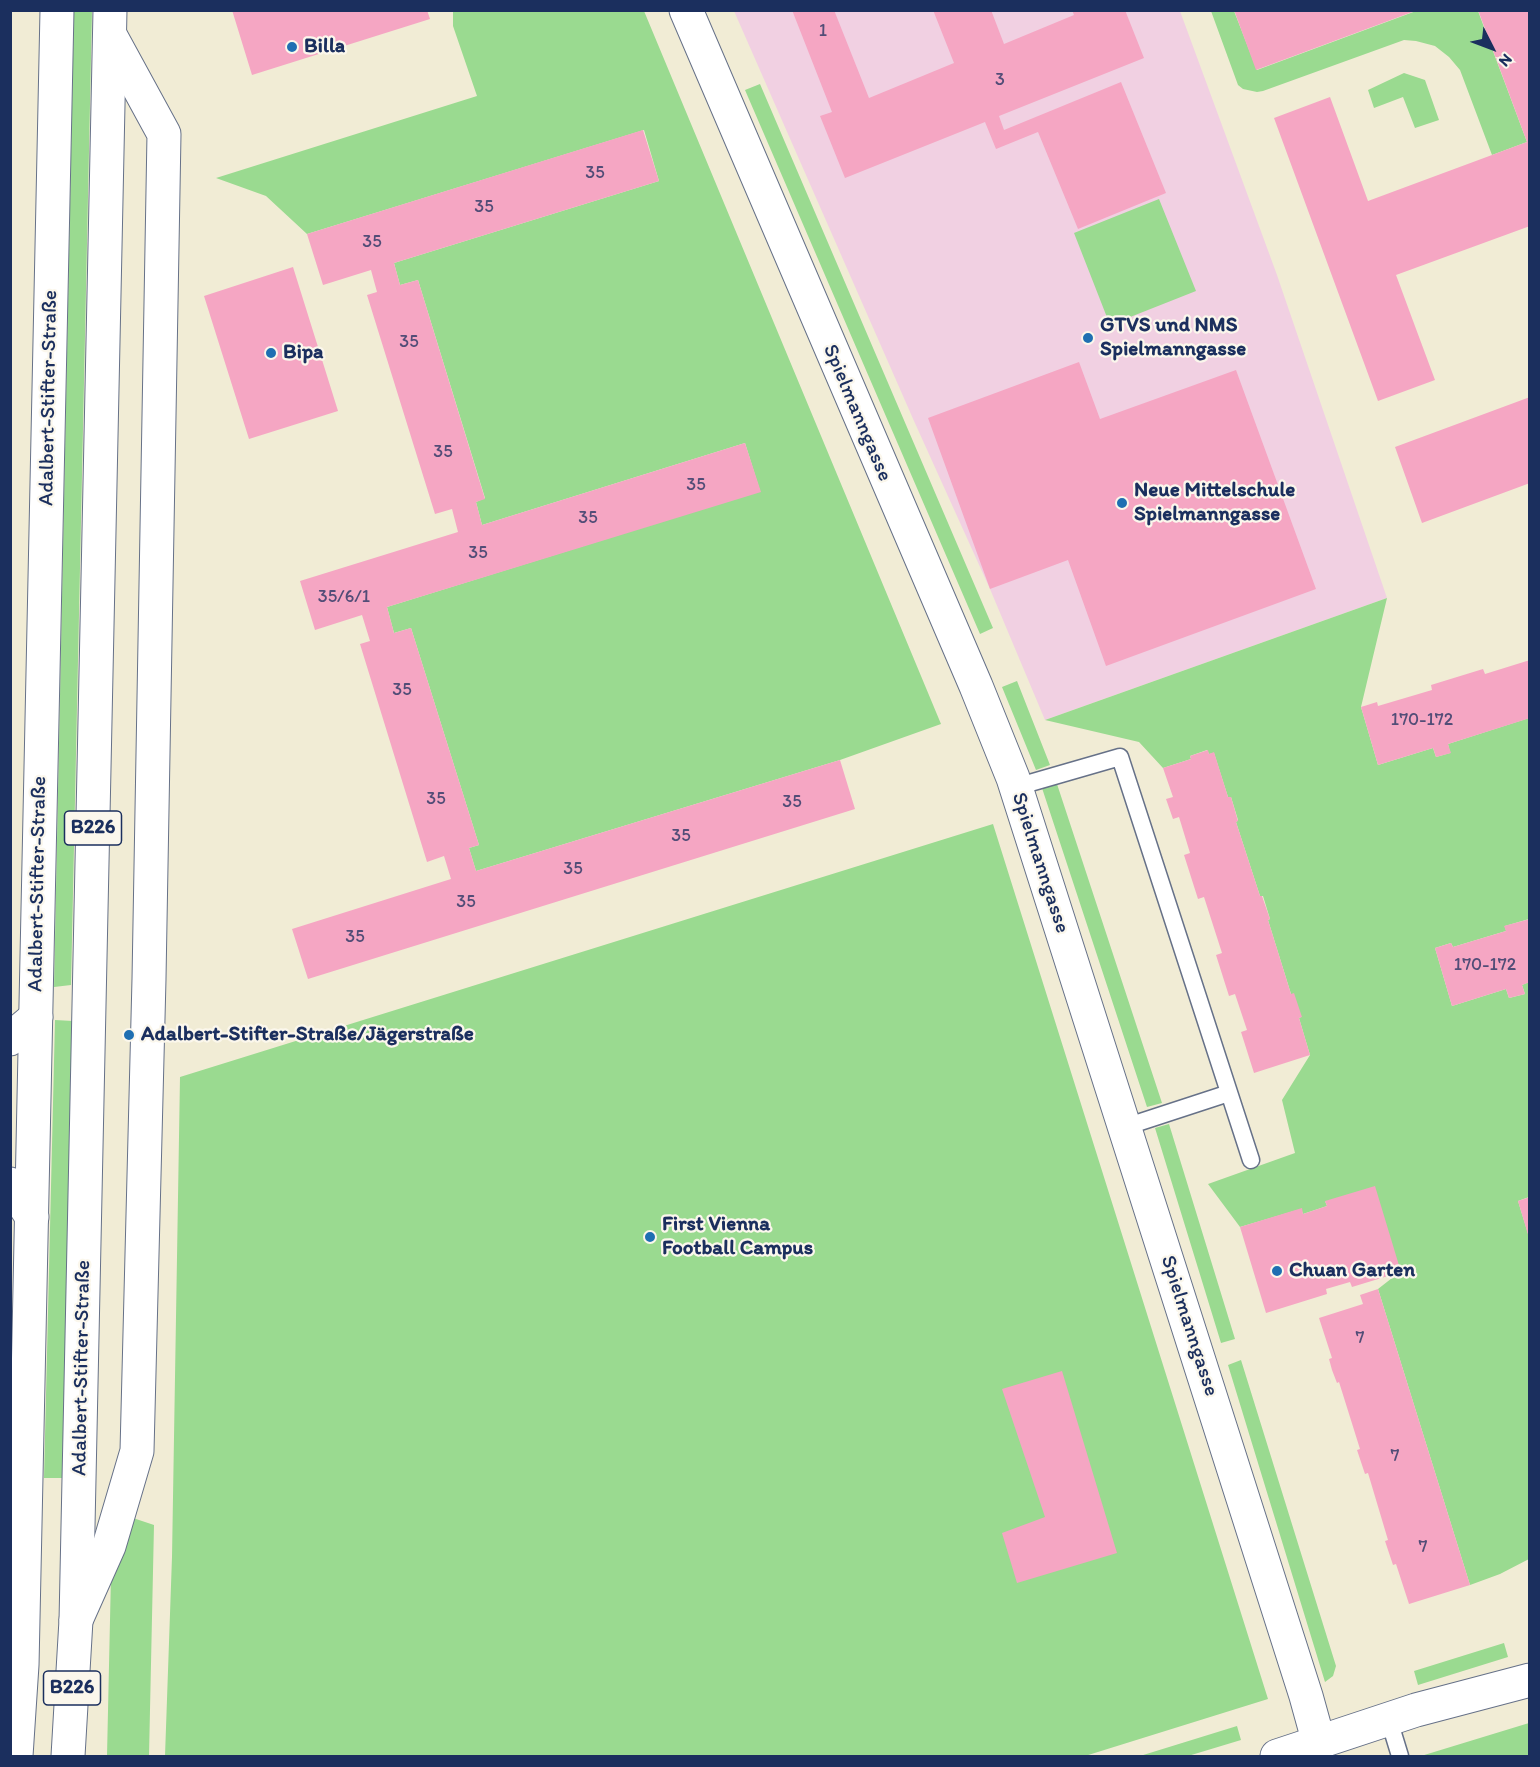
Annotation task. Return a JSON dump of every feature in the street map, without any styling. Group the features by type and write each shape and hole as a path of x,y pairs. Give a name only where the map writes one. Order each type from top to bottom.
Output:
{"main road":[{"name":"Adalbert-Stifter-Straße","path":"16,1756 22,1665 19,1405 32,1216 57,10"},
{"name":"Spielmanngasse","path":"686,10 976,686 1016,787 1306,1696 1319,1743"},
{"name":"Adalbert-Stifter-Straße","path":"76,1620 109,1546 137,1451 149,979 164,134 110,23"},
{"name":"Adalbert-Stifter-Straße","path":"68,1756 76,1620 110,23"},
{"path":"10,1039 36,1017"},
{"path":"10,1184 32,1216"},
{"path":"1277,1756 1416,1710 1530,1680"}],"lane":[{"path":"1016,787 1120,757 1251,1160"},
{"path":"1125,1127 1230,1093"},
{"path":"1389,1720 1400,1756"}],"shaded area":[{"name":"GTVS und NMS Spielmanngasse","path":"734,11 1180,11 1277,275 1387,598 1045,720 990,589"}],"green space":[{"path":"74,11 92,11 71,985 54,987"},
{"path":"453,11 644,11 941,724 840,760 476,871 469,848 479,845 411,628 394,633 387,607 760,491 745,443 482,525 476,502 485,498 418,280 400,285 394,263 659,181 644,130 307,234 266,196 216,178 477,96 453,26"},
{"path":"1211,11 1234,11 1257,70 1416,11 1478,11 1527,142 1492,155 1460,70 1435,46 1416,41 1404,40 1263,91 1243,89 1238,85"},
{"path":"1404,73 1425,80 1439,120 1415,128 1403,97 1374,108 1368,90"},
{"path":"760,84 993,628 980,634 745,90"},
{"path":"1159,199 1196,291 1110,325 1074,233"},
{"path":"1387,598 1361,707 1378,765 1433,748 1436,757 1450,753 1448,744 1529,718 1529,919 1505,926 1506,931 1453,947 1451,943 1435,948 1452,1006 1506,989 1509,998 1525,994 1522,985 1529,982 1529,1197 1518,1201 1530,1240 1529,1559 1500,1574 1470,1585 1378,1289 1401,1271 1325,1201 1327,1206 1303,1214 1301,1209 1240,1227 1208,1184 1295,1153 1282,1100 1310,1055 1299,1018 1301,1017 1291,994 1263,896 1260,896 1236,822 1238,820 1231,797 1228,797 1214,753 1209,754 1207,750 1190,756 1191,759 1163,768 1139,742 1045,720"},
{"path":"1017,681 1050,765 1036,770 1002,687"},
{"path":"1057,784 1162,1103 1147,1107 1042,788"},
{"name":"First Vienna Football Campus","path":"993,824 1268,1699 1085,1756 165,1756 172,1557 180,1077"},
{"path":"55,1020 73,1021 62,1478 44,1478"},
{"path":"1169,1124 1235,1339 1221,1343 1155,1128"},
{"path":"1241,1360 1336,1666 1333,1676 1325,1682 1228,1365"},
{"path":"130,1517 154,1525 149,1756 107,1756 111,1575"},
{"path":"1504,1643 1508,1657 1418,1685 1414,1671"},
{"path":"1529,1723 1529,1756 1421,1756"},
{"path":"1237,1726 1241,1740 1188,1756 1140,1756"}],"building":[{"name":"Billa","path":"232,10 427,10 430,19 252,75"},
{"path":"792,10 834,10 869,98 954,63 933,10 991,10 1004,44 1074,15 1072,10 1125,10 1144,58 999,116 1004,130 1121,82 1166,193 1078,229 1038,132 996,149 985,122 845,178 820,116 832,112"},
{"path":"1234,10 1415,10 1415,11 1256,70"},
{"path":"1478,10 1530,10 1530,226 1396,275 1435,380 1378,401 1274,118 1330,97 1368,201 1527,142"},
{"path":"643,130 659,181 394,263 400,285 418,280 485,499 476,502 482,525 745,443 761,492 387,607 394,633 411,628 479,845 469,848 476,871 840,760 855,809 308,979 292,929 451,879 444,856 427,862 360,644 370,641 362,615 315,630 300,581 458,532 452,509 435,514 367,295 377,292 371,270 323,285 307,234"},
{"name":"Bipa","path":"293,267 338,411 249,439 204,296"},
{"name":"Neue Mittelschule Spielmanngasse","path":"1079,362 1100,419 1236,370 1316,589 1106,666 1068,560 990,589 928,418"},
{"path":"1530,397 1530,483 1422,523 1395,447"},
{"path":"1530,660 1530,718 1448,744 1451,753 1436,757 1433,748 1378,765 1361,707 1377,702 1378,706 1432,690 1431,685 1483,669 1485,674"},
{"path":"1208,750 1209,754 1214,752 1228,797 1231,797 1238,821 1236,822 1260,896 1262,896 1270,919 1268,920 1291,994 1294,993 1302,1017 1299,1018 1310,1055 1254,1073 1241,1032 1247,1030 1235,994 1229,996 1216,955 1222,953 1204,897 1198,899 1184,855 1190,853 1179,817 1173,819 1166,799 1173,797 1163,768 1191,759 1190,756"},
{"path":"1530,919 1530,982 1522,985 1525,994 1509,998 1506,989 1452,1006 1435,948 1451,943 1453,947 1506,931 1504,926"},
{"path":"1375,1186 1401,1272 1352,1287 1350,1282 1326,1289 1327,1294 1266,1313 1240,1227 1302,1208 1303,1214 1327,1206 1325,1201"},
{"path":"1530,1197 1530,1238 1529,1238 1518,1201"},
{"path":"1378,1289 1470,1585 1409,1604 1396,1564 1393,1565 1385,1541 1388,1540 1368,1473 1365,1474 1357,1450 1360,1449 1339,1382 1337,1383 1332,1370 1329,1359 1332,1358 1319,1318 1363,1304 1360,1295"},
{"path":"1062,1371 1117,1553 1017,1583 1002,1533 1045,1517 1002,1389"}],"place":[{"name":"Billa","path":"292,47"},
{"name":"GTVS und NMS Spielmanngasse","path":"1088,338"},
{"name":"Bipa","path":"271,353"},
{"name":"Neue Mittelschule Spielmanngasse","path":"1122,503"},
{"name":"Adalbert-Stifter-Straße/Jägerstraße","path":"129,1035"},
{"name":"First Vienna Football Campus","path":"650,1237"},
{"name":"Chuan Garten","path":"1277,1271"}]}
